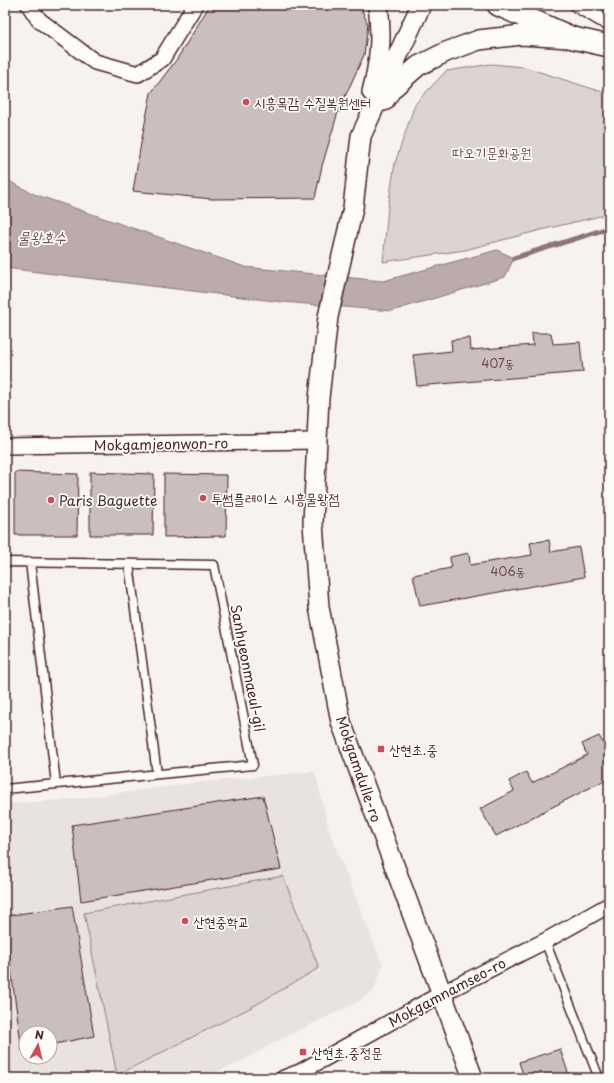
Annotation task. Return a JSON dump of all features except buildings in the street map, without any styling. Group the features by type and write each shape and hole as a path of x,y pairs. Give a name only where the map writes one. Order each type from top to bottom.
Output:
{"main road":[{"path":"498,5 573,38 609,46"}],"street":[{"path":"29,5 39,20 95,62 138,74 162,59 195,5"},
{"path":"361,136 376,78 381,28 378,5"},
{"path":"361,136 421,5"},
{"path":"578,5 609,23"},
{"path":"361,136 392,89 418,66 446,52 479,40 521,35 573,38"},
{"name":"Mokgamdulle-ro","path":"361,136 353,208 328,317 319,398 313,523 319,607 341,722 473,1078"},
{"name":"Mokgamjeonwon-ro","path":"5,446 317,441"},
{"name":"Mokgamnamseo-ro","path":"284,1078 300,1072 441,994 609,905"}],"lane":[{"name":"Sanhyeonmaeul-gil","path":"5,562 214,565 253,765 5,789"},
{"path":"30,562 56,784"},
{"path":"129,564 158,774"},
{"path":"545,940 599,1078"}],"shaded area":[{"name":"산현중학교","path":"315,771 329,830 383,966 373,992 356,1003 279,1040 239,1063 202,1078 5,1078 5,804 73,799 194,783"}],"green space":[{"name":"따오기문화공원","path":"491,64 524,67 609,94 609,214 465,250 383,262 388,207 395,163 415,104 446,71"},
{"path":"283,876 319,968 252,1007 117,1075 84,913"}],"water":[{"name":"물왕호수","path":"5,179 34,194 245,267 383,281 497,250 514,258 505,277 392,311 282,302 5,268"}],"waterway":[{"path":"514,258 609,228"}],"place":[{"name":"시흥목감 수질복원센터","path":"246,102"},
{"name":"투썸플레이스 시흥물왕점","path":"203,498"},
{"name":"Paris Baguette","path":"51,500"},
{"name":"산현초.중","path":"381,749"},
{"name":"산현중학교","path":"185,921"},
{"name":"산현초.중정문","path":"303,1052"}]}
